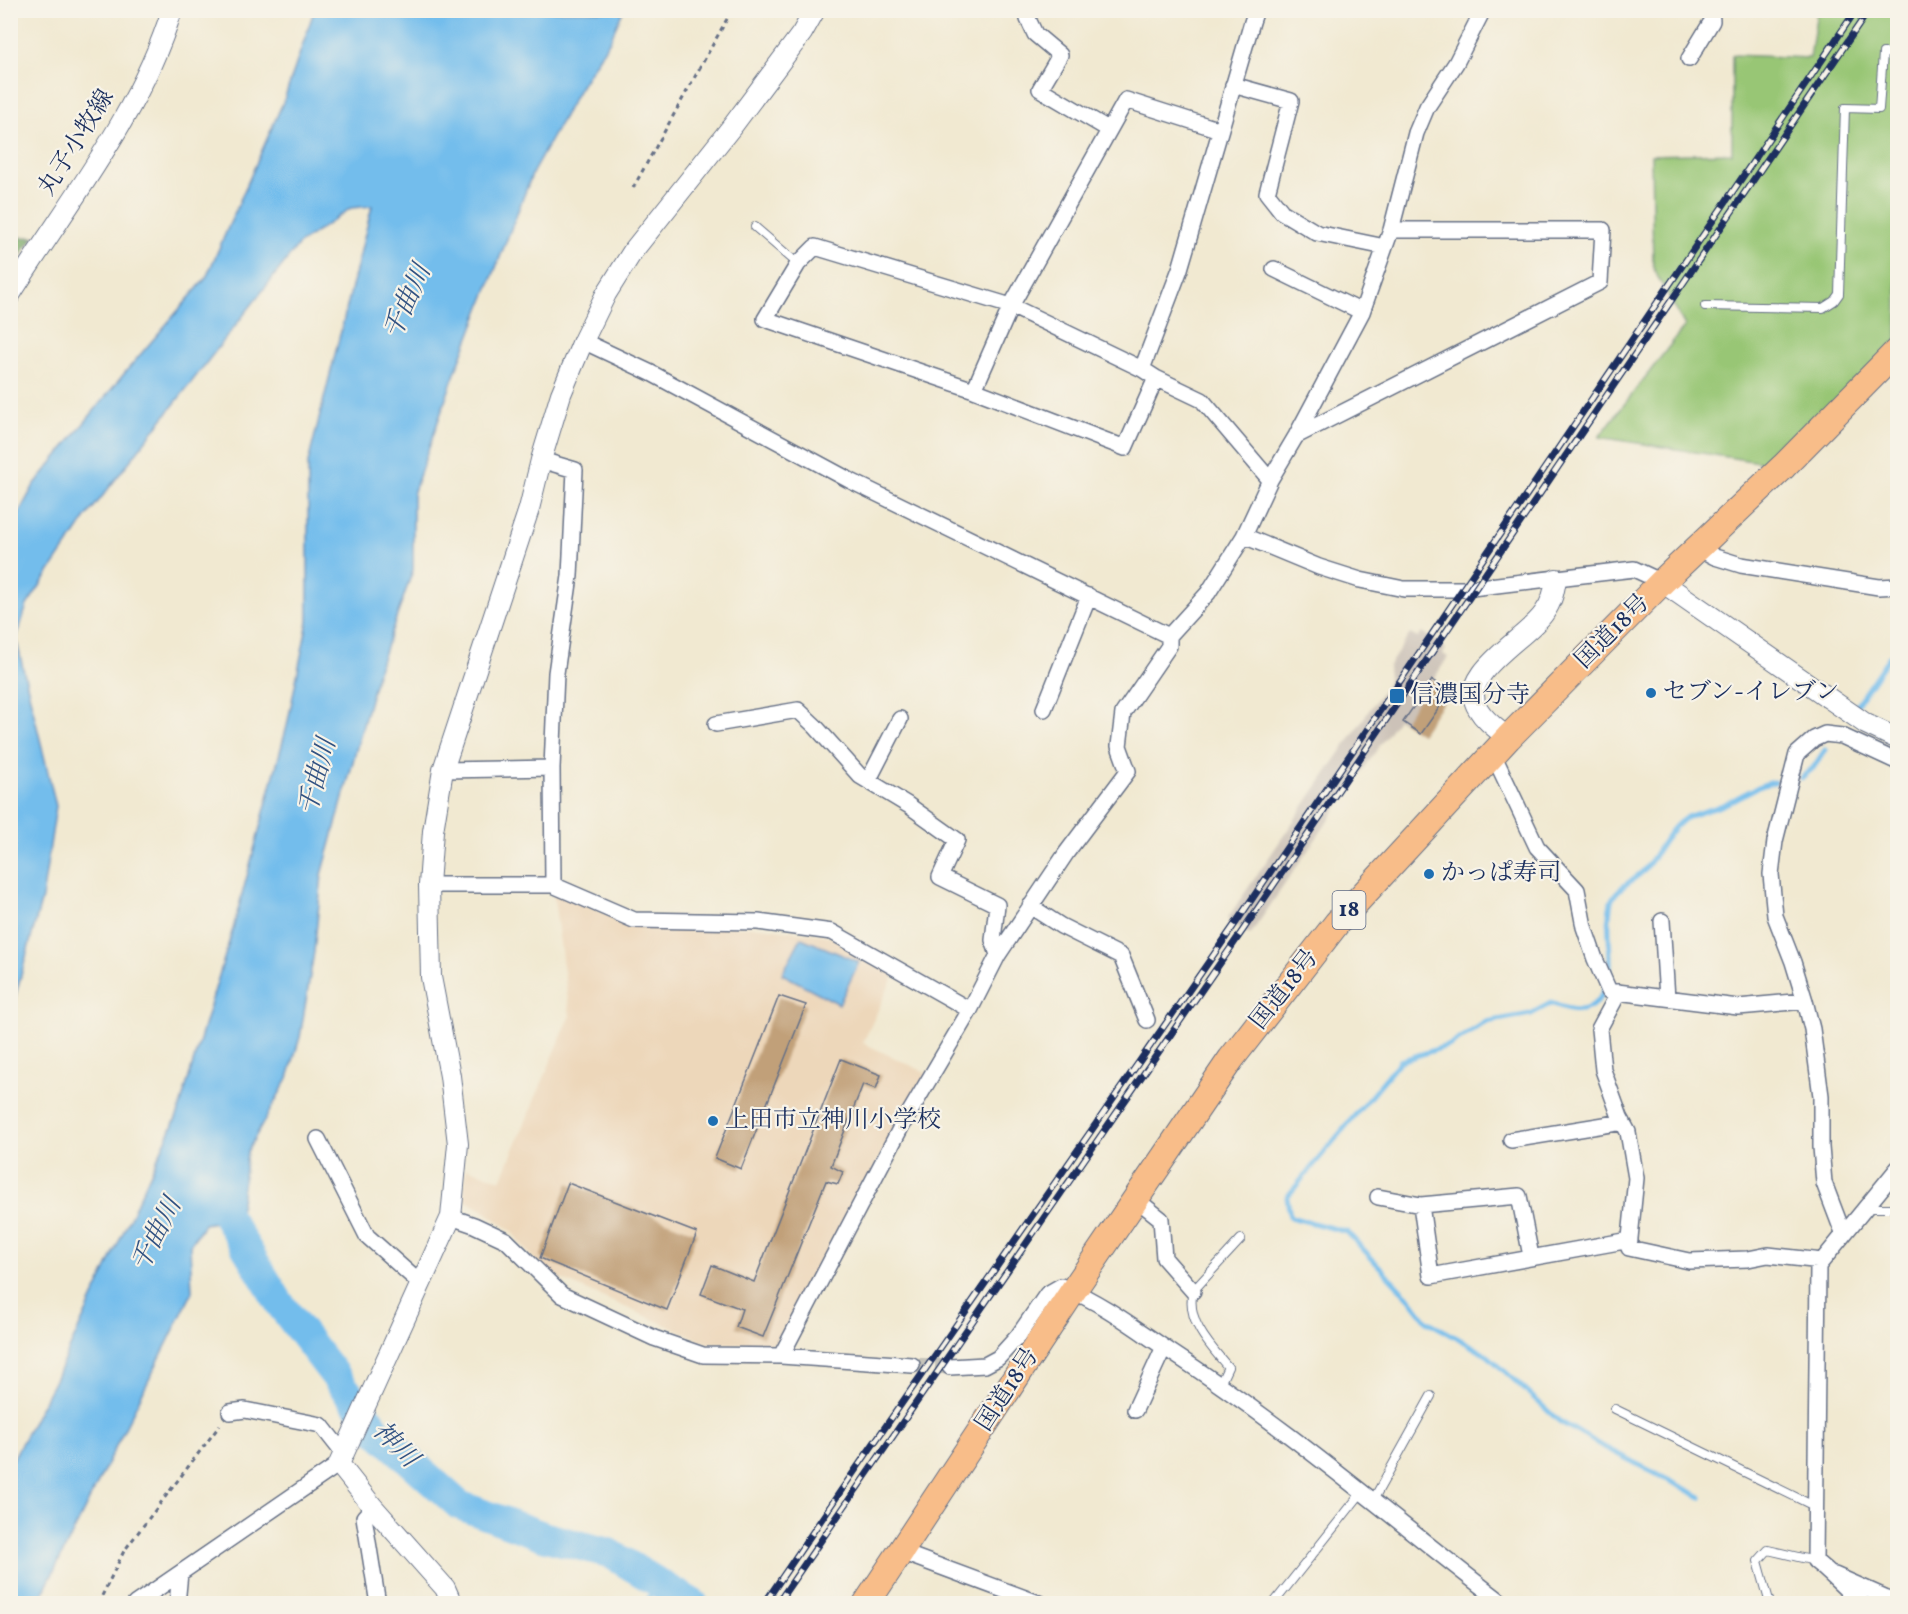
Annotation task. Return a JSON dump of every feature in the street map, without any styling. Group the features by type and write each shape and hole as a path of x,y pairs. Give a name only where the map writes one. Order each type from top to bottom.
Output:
{"highway":[{"name":"国道18号","path":"866,1604 1073,1291 1232,1059 1337,923 1501,746 1662,582 1784,466 1898,350"}],"street":[{"name":"丸子小牧線","path":"10,295 132,107 160,47 172,10"},
{"path":"135,1604 341,1459 450,1217 458,1144 450,1076 431,977 429,885 433,831 443,770 529,509 561,394 606,294 633,251 734,124 802,33 815,10"},
{"path":"1031,10 1028,19 1035,34 1060,55 1040,89 1108,129"},
{"path":"1142,369 1180,268 1256,10"},
{"path":"782,1356 901,1127 970,1010 998,955 1067,852 1128,771 1119,746 1123,713 1169,646 1169,636 1208,593 1244,536 1270,480 1362,312 1391,230 1416,133 1427,107 1456,63 1483,10"},
{"path":"1689,58 1712,21 1711,10"},
{"path":"1233,85 1291,101 1267,193 1282,212 1317,233 1385,247"},
{"path":"974,390 1011,306 1126,100 1220,130"},
{"path":"1296,436 1600,282 1603,230 1391,230"},
{"path":"1156,378 1125,448 974,390 765,320 798,264 815,247 1011,306 1202,400 1270,480"},
{"path":"1274,268 1362,312"},
{"path":"583,341 651,373 851,481 1169,636"},
{"path":"541,460 575,470 570,576 556,673 552,768 553,885"},
{"path":"1244,536 1319,567 1360,580 1404,589 1463,589 1634,569 1662,582 1866,724 1898,739"},
{"path":"1698,548 1715,557 1741,565 1879,587 1898,586"},
{"path":"1556,579 1554,595 1544,614 1488,666 1478,678 1474,695 1476,707 1501,746 1537,847 1577,890 1584,927 1609,991 1738,1007 1804,1001"},
{"path":"1044,709 1089,596"},
{"path":"716,724 798,710 860,776 908,805 957,840 940,877 997,905 993,940 998,955"},
{"path":"868,781 900,719"},
{"path":"1843,1233 1824,1184 1821,1096 1812,1029 1793,962 1775,916 1771,874 1775,841 1791,772 1797,754 1814,739 1825,735 1842,736 1898,762"},
{"path":"443,770 552,768"},
{"path":"429,885 553,885 634,920 758,922 832,932 970,1010"},
{"path":"1030,906 1061,926 1120,956 1147,1020"},
{"path":"1662,921 1667,998"},
{"path":"1619,992 1599,1029 1603,1070 1628,1132 1636,1178 1629,1248 1689,1260 1748,1259 1768,1255 1822,1260"},
{"path":"1511,1140 1623,1122"},
{"path":"318,1138 368,1236 420,1286"},
{"path":"1898,1168 1818,1266 1815,1561 1830,1572 1887,1598 1898,1600"},
{"path":"1378,1197 1421,1205 1519,1196 1532,1256"},
{"path":"1136,1199 1161,1220 1164,1258 1193,1291"},
{"path":"1421,1205 1431,1276 1630,1240"},
{"path":"450,1217 506,1240 562,1295 654,1338 703,1355 782,1356 912,1365"},
{"path":"950,1367 985,1365 998,1358 1018,1336 1047,1294 1061,1286 1073,1291 1102,1305 1220,1384 1280,1428 1504,1604"},
{"path":"1135,1410 1164,1347"},
{"path":"230,1412 245,1410 321,1425 373,1508 445,1588 452,1604"},
{"path":"373,1508 364,1517 378,1604"},
{"path":"896,1559 1041,1604"},
{"path":"1830,1572 1845,1590 1863,1604"},
{"path":"177,1604 180,1573"}],"lane":[{"path":"1705,306 1824,308 1834,301 1839,294 1845,108 1879,108 1883,52 1898,53"},
{"path":"755,227 798,264"},
{"path":"1864,1208 1898,1208"},
{"path":"1220,1384 1228,1367 1208,1344 1195,1319 1191,1296 1241,1239"},
{"path":"1274,1604 1367,1497 1431,1396"},
{"path":"1615,1409 1816,1508"},
{"path":"1770,1604 1758,1561 1768,1550 1815,1561"}],"path":[{"path":"633,188 732,10"},
{"path":"98,1604 124,1551 230,1412"}],"shaded area":[{"path":"1422,632 1446,649 1443,654 1448,657 1433,680 1450,692 1421,734 1398,719 1250,935 1227,919 1389,681 1388,667 1410,634 1418,638"},
{"name":"上田市立神川小学校","path":"553,892 634,925 761,927 829,936 895,973 863,1043 927,1073 776,1344 707,1343 552,1275 538,1264 510,1230 464,1200 466,1168 501,1180 570,1016"}],"green space":[{"path":"1817,11 1897,11 1897,352 1784,466 1599,437 1685,326 1653,268 1651,155 1732,153 1732,55 1810,58"},
{"path":"34,237 11,267 11,238"}],"water":[{"name":"千曲川","path":"314,11 623,11 610,40 579,89 533,172 452,381 413,494 413,570 378,670 322,875 314,952 300,1037 288,1078 247,1152 239,1218 204,1224 190,1245 192,1293 38,1603 11,1603 11,1463 54,1382 178,1114 234,925 287,726 308,621 308,463 372,206 351,208 299,244 87,516 27,605 16,639 56,806 42,898 11,1012 11,528 34,485 128,369 206,278 284,100"},
{"path":"801,938 859,962 839,1004 782,974"}],"building":[{"path":"1432,680 1450,692 1421,734 1403,722"},
{"path":"779,996 806,1005 741,1169 715,1158"},
{"path":"841,1059 881,1075 876,1089 863,1084 831,1166 843,1172 838,1184 826,1181 763,1337 736,1327 742,1309 701,1294 712,1265 754,1282"},
{"path":"568,1183 697,1233 667,1310 540,1258"}],"waterway":[{"path":"1853,710 1889,657 1898,653"},
{"path":"1801,778 1813,768 1825,750"},
{"path":"1609,980 1609,911 1616,893 1643,871 1669,834 1684,819 1775,782"},
{"path":"1605,988 1595,1004 1589,1008 1568,1009 1551,1003 1531,1014 1486,1022 1450,1045 1400,1061 1287,1197 1290,1217 1347,1232 1410,1299 1427,1321 1487,1355 1559,1421 1701,1497"},
{"name":"神川","path":"205,1187 225,1213 280,1304 379,1433 459,1505 546,1537 609,1553 694,1604"},
{"path":"645,1604 658,1582"}],"tunnel":[{"path":"912,1365 950,1367"}],"railway":[{"path":"764,1604 1235,924 1856,10"},
{"path":"777,1604 1243,930 1869,10"}],"place":[{"name":"セブン-イレブン","path":"1651,693"},
{"name":"信濃国分寺","path":"1397,696"},
{"name":"かっぱ寿司","path":"1429,874"},
{"name":"上田市立神川小学校","path":"713,1121"}]}
